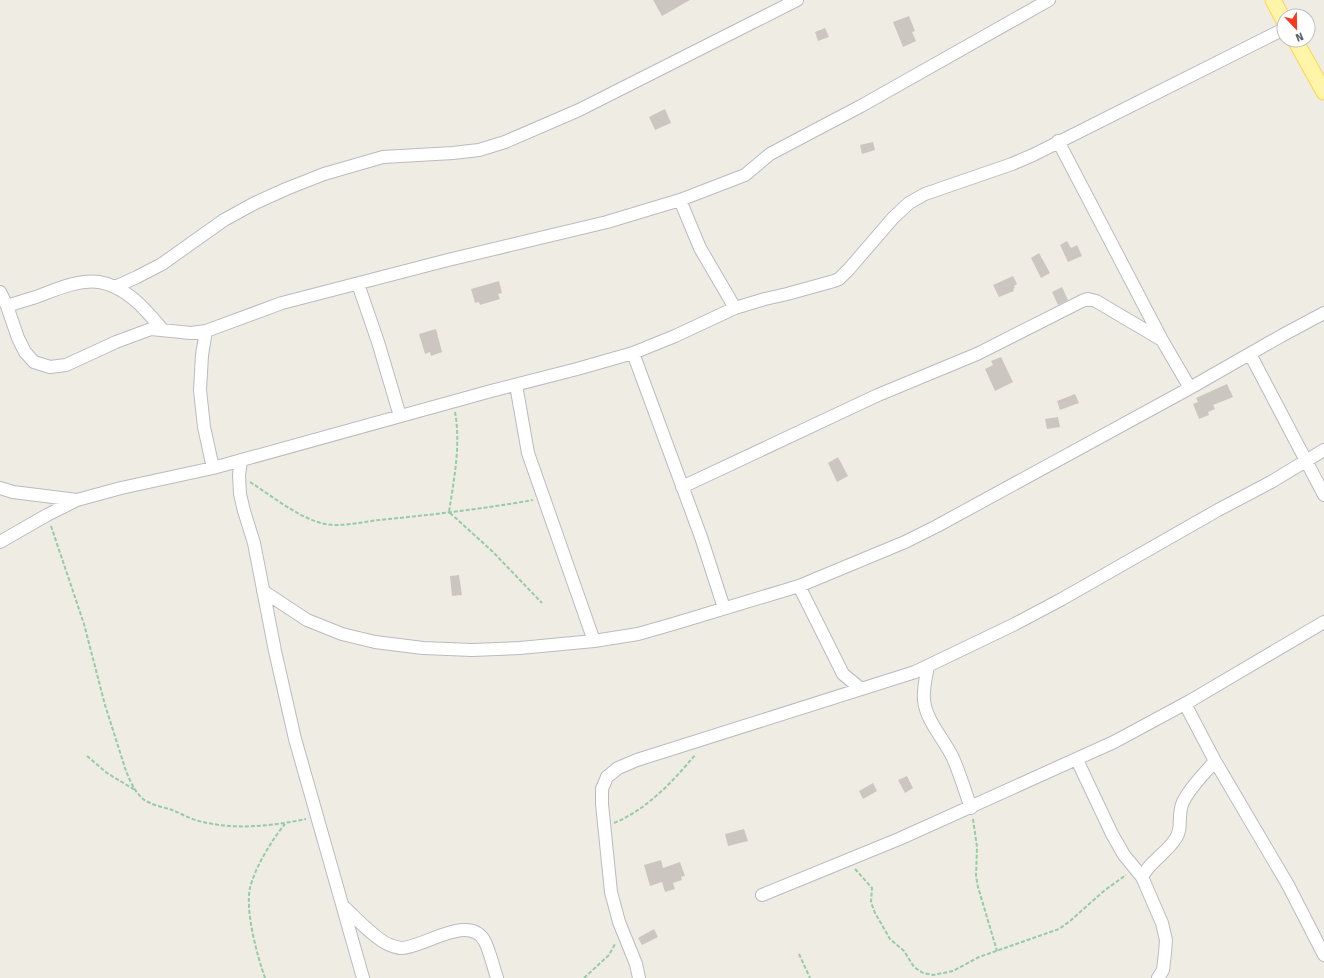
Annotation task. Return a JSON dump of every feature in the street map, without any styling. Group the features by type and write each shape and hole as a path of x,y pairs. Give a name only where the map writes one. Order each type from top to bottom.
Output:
{"main road":[{"path":"1299,48 1324,92"}],"street":[{"path":"115,287 162,264 224,220 254,203 286,189 324,174 382,157 479,150 505,142 579,110 798,0"},
{"path":"0,292 25,352 34,362 50,367 66,365 133,335 151,329 191,333 206,331 275,305 448,260 607,222 680,200 745,175 770,154 861,106 1049,0"},
{"path":"0,542 77,500 121,488 213,468 453,401 633,353 675,336 735,308 834,281 849,269 893,218 909,203 925,194 1012,164 1276,33"},
{"path":"1058,142 1162,340 1190,388"},
{"path":"680,200 700,248 735,308"},
{"path":"7,306 80,283 98,282 115,287 136,302 162,330"},
{"path":"358,284 378,342 400,416"},
{"path":"682,487 878,395 977,354 1088,299 1096,301 1162,340"},
{"path":"263,591 307,620 342,634 375,642 423,648 472,650 520,648 594,641 638,634 724,608 760,599 799,586 899,544 937,526 1324,313"},
{"path":"206,331 202,355 200,390 204,427 213,468"},
{"path":"633,353 701,538 724,608"},
{"path":"1250,354 1324,495"},
{"path":"516,385 528,452 594,641"},
{"path":"639,978 636,964 619,922 611,892 604,827 602,789 606,777 618,768 636,760 906,675 928,666 1015,624 1062,599 1218,510 1271,482 1324,450"},
{"path":"241,460 239,475 240,494 254,542 294,739 363,978"},
{"path":"0,488 13,492 77,500"},
{"path":"799,586 843,674 861,689"},
{"path":"762,895 971,808 1077,760 1185,704 1324,622"},
{"path":"928,666 924,689 926,709 935,729 952,758 971,808"},
{"path":"1185,704 1215,761 1288,885 1324,955"},
{"path":"1077,760 1112,834 1124,855 1139,873 1162,923 1166,940 1163,970 1158,978"},
{"path":"1139,873 1144,873 1172,846 1178,836 1182,802 1215,761"},
{"path":"342,904 370,932 388,945 402,948 448,933 468,929 479,934 485,941 497,978"}],"path":[{"path":"449,512 457,448 457,422 453,401"},
{"path":"239,475 277,501 304,516 325,524 347,524 449,512 544,498"},
{"path":"449,512 492,551 542,603"},
{"path":"47,515 84,624 104,705 125,768 137,792"},
{"path":"604,827 635,813 669,784 697,752"},
{"path":"87,756 107,773 137,792 146,801 202,822 231,826 262,826 285,824 317,817"},
{"path":"971,808 977,847 976,876 978,887 997,951"},
{"path":"265,978 250,917 250,889 252,879 266,852 285,824"},
{"path":"846,861 872,888 871,902 875,913 890,939 904,951 914,967 923,973 933,975 953,971 979,957 1059,929 1105,890 1139,873"},
{"path":"584,978 609,955 615,946 619,922"},
{"path":"799,954 810,978"}],"building":[{"path":"653,0 690,0 662,16"},
{"path":"909,16 915,31 912,32 916,41 903,47 893,22"},
{"path":"825,28 829,37 818,41 815,32"},
{"path":"665,109 671,123 655,130 649,117"},
{"path":"873,142 875,150 862,154 860,145"},
{"path":"1067,241 1071,248 1077,245 1082,256 1068,262 1060,245"},
{"path":"1039,253 1050,273 1041,278 1031,258"},
{"path":"1013,276 1017,284 1014,286 1014,291 999,297 993,285"},
{"path":"499,281 502,293 498,294 500,299 480,305 479,302 475,303 471,289"},
{"path":"1062,287 1068,300 1058,305 1052,292"},
{"path":"436,329 442,352 431,356 430,352 425,354 419,334"},
{"path":"1001,357 1013,382 995,391 985,369 993,365 991,361"},
{"path":"1227,384 1233,397 1213,405 1215,409 1208,412 1209,415 1199,419 1193,404 1198,402 1196,398"},
{"path":"1075,394 1079,403 1060,410 1057,401"},
{"path":"1058,417 1060,427 1047,429 1045,419"},
{"path":"838,457 848,476 837,482 828,463"},
{"path":"459,575 462,595 452,596 450,576"},
{"path":"907,776 913,788 905,793 898,780"},
{"path":"873,783 877,791 863,799 859,791"},
{"path":"744,829 748,841 728,846 725,834"},
{"path":"661,860 663,868 680,862 685,876 681,877 682,880 673,883 675,889 665,892 662,882 650,886 644,865"},
{"path":"654,929 658,937 642,945 638,938"}]}
